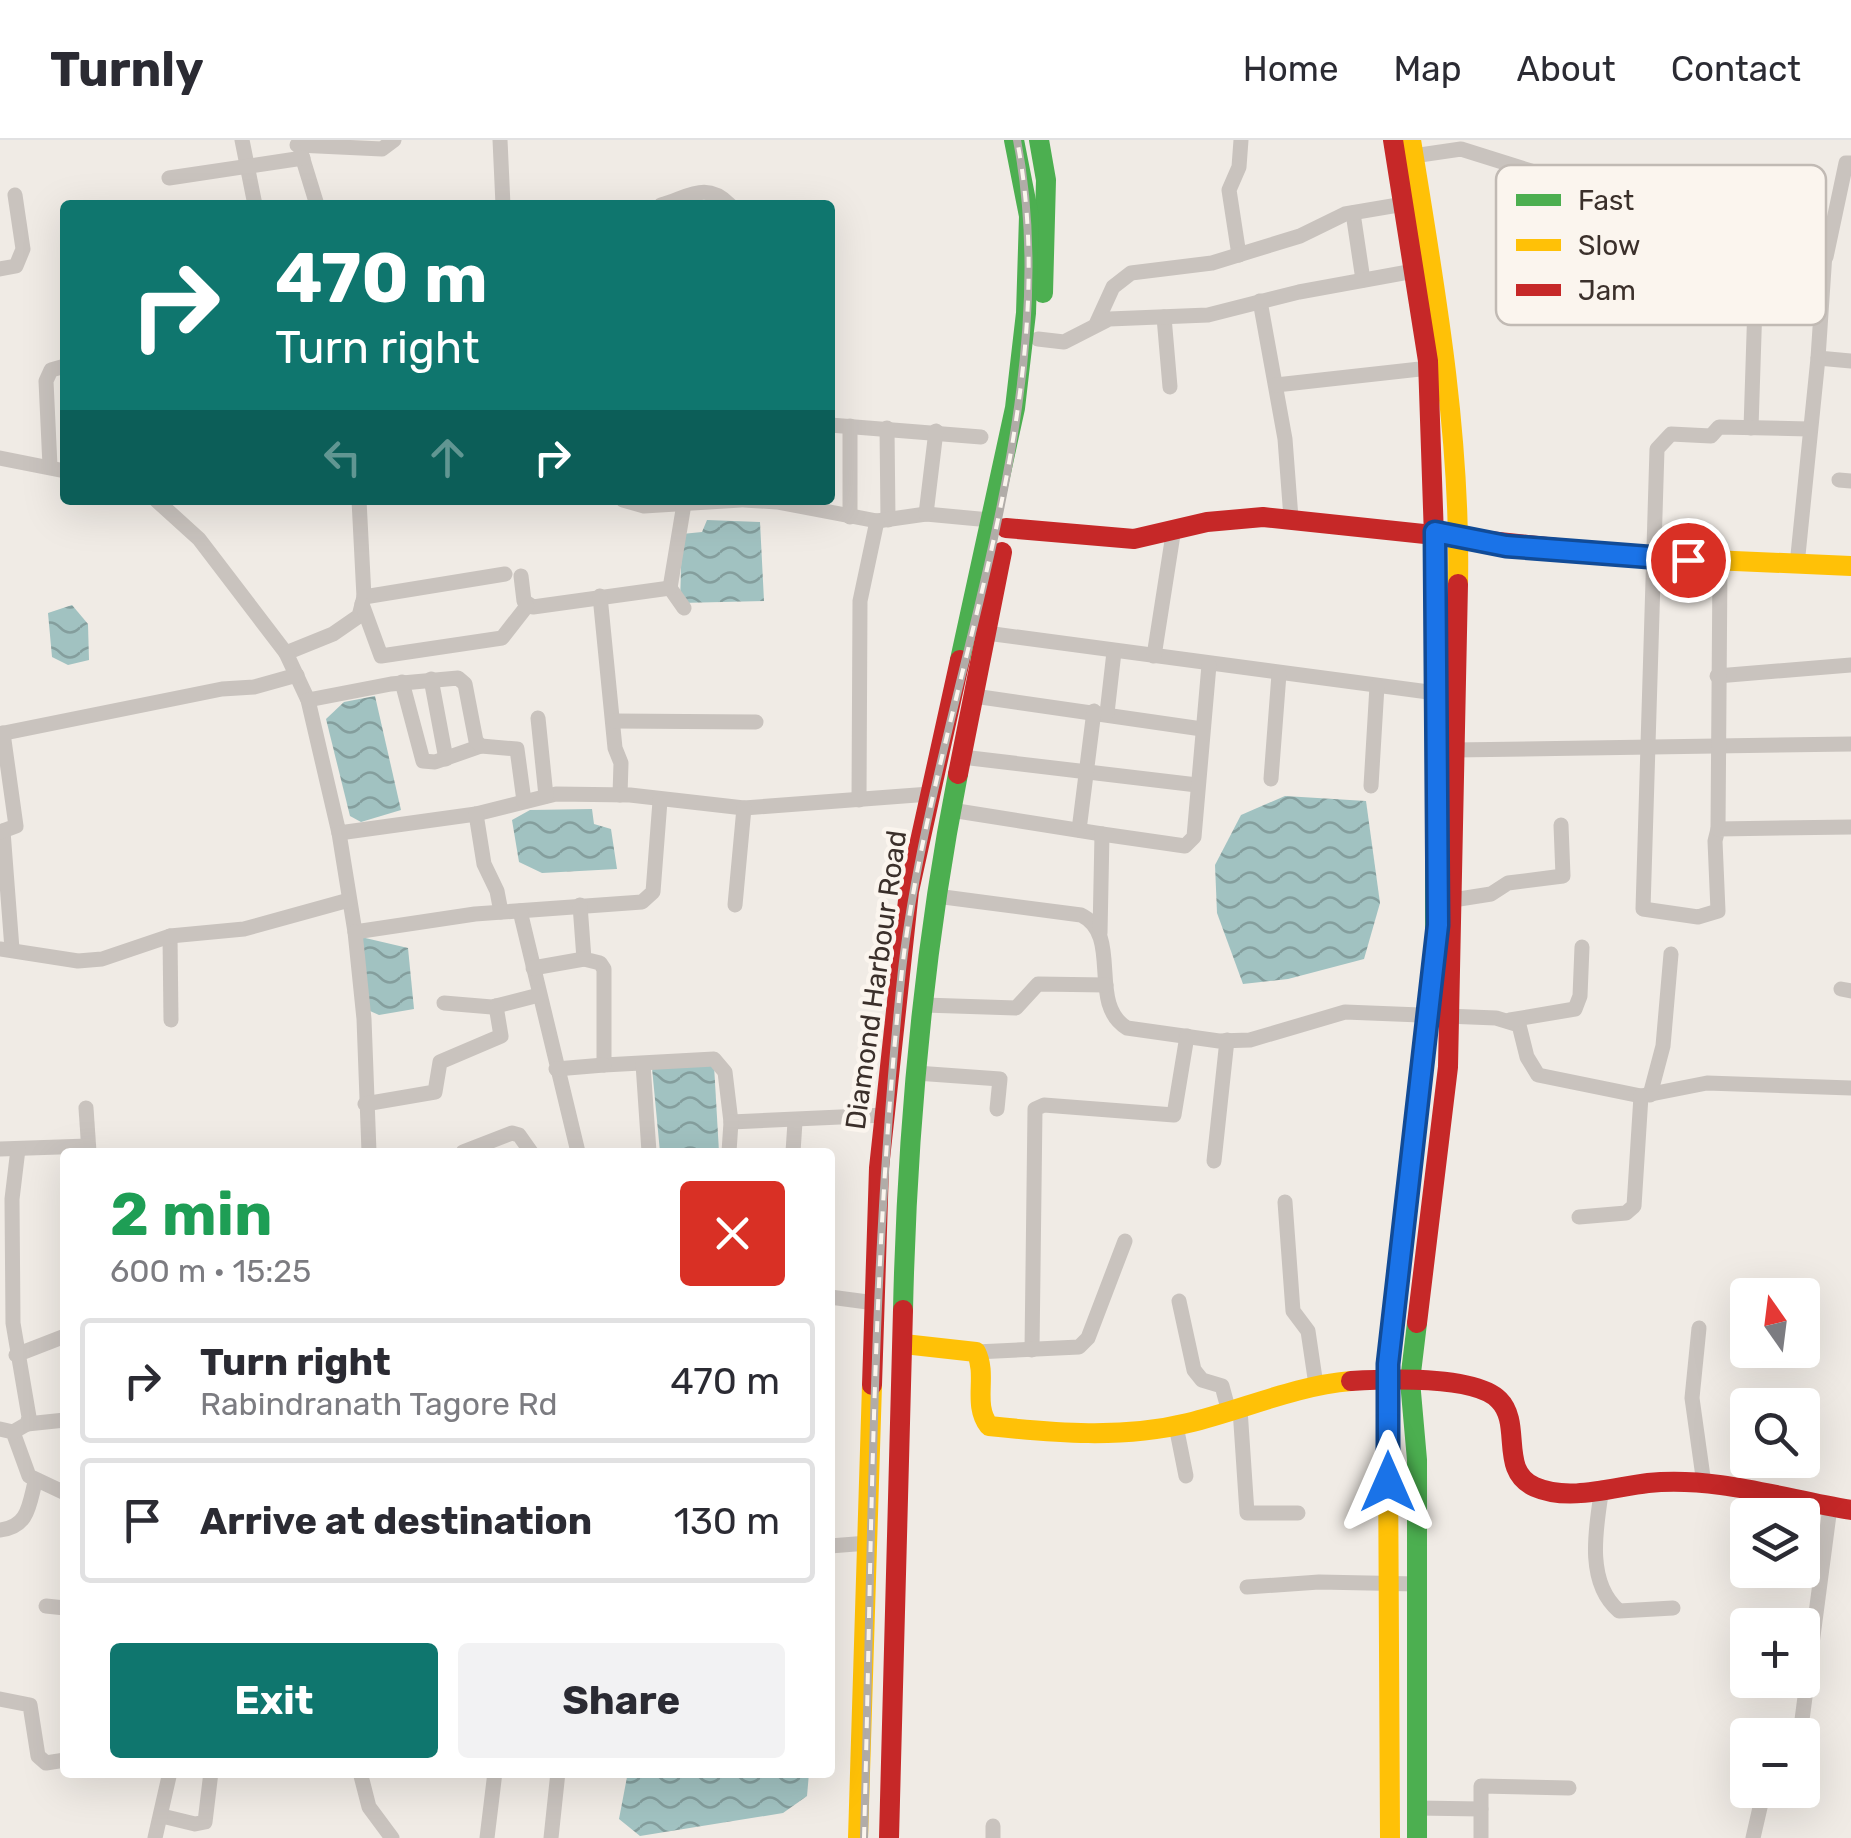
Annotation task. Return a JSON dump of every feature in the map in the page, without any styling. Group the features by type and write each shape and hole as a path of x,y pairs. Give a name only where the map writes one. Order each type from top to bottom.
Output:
{"main road":[{"name":"Diamond Harbour Road","path":"858,1838 885,1115 916,860 930,794 976,631 998,524 1015,408 1026,313 1029,216 1014,140"},
{"name":"Diamond Harbour Road","path":"998,524 1032,406 1048,250 1046,180 1039,140"},
{"path":"1390,1838 1388,1380 1438,925 1445,694 1458,537 1453,415 1393,140"},
{"path":"1412,148 1429,368 1445,694 1454,750 1448,1067 1410,1381 1417,1460 1417,1838"},
{"path":"998,524 1121,539 1234,518 1291,518 1435,532 1506,546 1720,563 1851,566"},
{"name":"Diamond Harbour Road","path":"889,1838 907,1148 940,864 974,696 976,631"},
{"path":"916,860 940,864"},
{"path":"904,1344 976,1352 983,1368 981,1414 989,1426 1139,1430 1176,1426 1316,1384 1388,1380 1480,1387 1504,1400 1517,1471 1525,1483 1553,1492 1657,1481 1704,1484 1840,1508"},
{"path":"871,1428 898,1428"}],"street":[{"path":"242,140 254,200"},
{"path":"169,178 248,166 298,148 382,150 394,140"},
{"path":"500,140 502,200"},
{"path":"1239,254 1229,190 1239,167 1241,140"},
{"path":"1461,149 1480,140"},
{"path":"298,148 315,200"},
{"path":"1412,148 1461,149 1509,165"},
{"path":"1826,257 1846,163 1851,164"},
{"path":"674,200 700,190 726,200"},
{"path":"0,269 16,266 22,256 15,195"},
{"path":"1098,322 1113,286 1131,273 1212,263 1300,236 1353,213 1404,204"},
{"path":"1353,213 1363,280"},
{"path":"1038,339 1064,342 1098,322 1208,314 1420,269"},
{"path":"1260,301 1276,385 1291,518"},
{"path":"1164,317 1170,388"},
{"path":"1750,428 1754,325"},
{"path":"1787,564 1821,325"},
{"path":"1818,358 1851,361"},
{"path":"0,458 58,468 46,381 51,370 60,367"},
{"path":"1276,385 1429,368"},
{"path":"835,425 981,437"},
{"path":"850,426 850,517"},
{"path":"1720,563 1715,833 1718,910 1698,917 1647,913 1642,903 1657,449 1671,434 1712,436 1720,427 1809,429"},
{"path":"859,800 860,602 883,521 887,428"},
{"path":"926,514 936,431"},
{"path":"162,505 199,539 286,653 308,700 339,833 354,932 364,1020 368,1148"},
{"path":"359,505 363,600 381,656 502,638 527,606 670,588"},
{"path":"684,505 670,588 684,608"},
{"path":"812,505 850,517 883,521 926,514 960,514 998,524"},
{"path":"1154,656 1174,528"},
{"path":"363,600 512,575 527,606"},
{"path":"600,596 620,795"},
{"path":"286,653 348,626 359,616 363,600"},
{"path":"976,631 1445,694"},
{"path":"1078,830 1086,771 1114,652"},
{"path":"951,810 1185,846 1194,837 1210,664"},
{"path":"1717,676 1851,665"},
{"path":"298,674 254,687 222,688 2,734 16,820 16,826 2,831 6,949 78,960 102,959 170,936 244,928 349,900"},
{"path":"1271,778 1279,674"},
{"path":"431,679 446,759"},
{"path":"308,700 402,682 462,680 481,746"},
{"path":"402,682 423,762 446,759 481,746 517,749 524,801"},
{"path":"1371,786 1377,686"},
{"path":"974,696 1202,729"},
{"path":"538,718 546,796"},
{"path":"614,721 756,722"},
{"path":"1454,750 1851,744"},
{"path":"962,757 1197,786"},
{"path":"339,833 476,814 546,796 620,795 744,808 930,794"},
{"path":"354,932 501,912 650,899 660,800"},
{"path":"734,905 744,808"},
{"path":"476,814 484,864 498,891 501,912"},
{"path":"1453,900 1492,894 1508,883 1563,876 1562,825"},
{"path":"1718,829 1851,827"},
{"path":"1102,834 1100,933 1106,985 1118,1023 1188,1036 1250,1040 1345,1012 1510,1020 1576,1009 1582,947"},
{"path":"936,896 1081,915 1092,920 1100,933"},
{"path":"580,905 584,959"},
{"path":"520,910 577,1148"},
{"path":"170,936 170,1020"},
{"path":"1579,1217 1626,1214 1634,1206 1645,1096 1668,1014 1671,954"},
{"path":"533,968 584,959 600,962 604,968 604,1066"},
{"path":"924,1005 1016,1008 1038,984 1106,985"},
{"path":"444,1004 496,1006 540,995"},
{"path":"364,1104 435,1092 440,1062 501,1036 496,1006"},
{"path":"1510,1020 1519,1025 1527,1058 1538,1074 1645,1096 1707,1083 1748,1081 1851,1088"},
{"path":"1032,1350 1035,1109 1044,1105 1174,1115 1188,1036"},
{"path":"1214,1161 1227,1040"},
{"path":"556,1069 714,1060 722,1064 731,1122 729,1148"},
{"path":"643,1064 650,1148"},
{"path":"916,1074 1000,1079 997,1110"},
{"path":"86,1108 88,1148"},
{"path":"731,1122 885,1115"},
{"path":"793,1148 794,1122"},
{"path":"473,1148 512,1132 529,1148"},
{"path":"0,1148 60,1149"},
{"path":"18,1149 6,1290 16,1355 13,1428 25,1470 35,1482 60,1491"},
{"path":"1286,1202 1293,1311 1308,1331 1316,1384"},
{"path":"976,1352 1067,1350 1088,1338 1125,1241"},
{"path":"835,1298 875,1303"},
{"path":"1178,1301 1194,1370 1202,1380 1222,1386 1235,1410 1247,1513 1298,1513"},
{"path":"1699,1328 1692,1398 1704,1484"},
{"path":"16,1355 60,1338"},
{"path":"13,1428 60,1421"},
{"path":"1176,1426 1186,1476"},
{"path":"0,1530 24,1520 35,1482"},
{"path":"1602,1488 1596,1547 1607,1601 1619,1611 1673,1608"},
{"path":"1803,1718 1840,1508"},
{"path":"835,1546 868,1544"},
{"path":"1247,1587 1320,1582 1417,1584"},
{"path":"46,1606 60,1607"},
{"path":"0,1699 30,1704 38,1756 46,1762 60,1761"},
{"path":"155,1838 169,1778"},
{"path":"162,1816 183,1830 201,1824 207,1819 210,1778"},
{"path":"361,1778 362,1793 392,1838"},
{"path":"487,1838 494,1778"},
{"path":"550,1838 557,1778"},
{"path":"1480,1838 1481,1786 1569,1788"},
{"path":"1417,1808 1481,1809"},
{"path":"1753,1838 1760,1808"}],"water":[{"path":"707,520 760,522 764,601 680,603 682,534 702,532"},
{"path":"72,605 88,624 89,660 68,665 52,657 48,613"},
{"path":"375,696 401,810 361,822 350,816 326,719 344,702"},
{"path":"1285,796 1366,801 1380,903 1364,959 1288,979 1243,984 1217,913 1215,865 1241,815"},
{"path":"592,809 594,824 611,829 617,869 542,873 519,862 512,820 530,810"},
{"path":"361,937 408,948 414,1009 379,1015 370,1011"},
{"path":"714,1065 719,1148 660,1148 652,1068"},
{"path":"627,1778 808,1778 807,1796 783,1813 640,1836 619,1819"}],"railway":[{"path":"864,1838 878,1295 892,1078 902,970 918,869 990,555 1011,449 1025,344 1028,241 1017,140"}],"traffic: fast":[{"path":"960,660 1015,408 1026,313 1029,216 1014,140"},
{"path":"1039,140 1046,180 1043,293"},
{"path":"1435,567 1435,955"},
{"path":"903,1310 908,1175 919,1041 935,907 958,774"},
{"path":"1417,1323 1410,1381 1417,1460 1417,1838"}],"traffic: slow":[{"path":"1411,140 1451,417 1458,584"},
{"path":"1643,557 1851,566"},
{"path":"904,1344 976,1352 981,1371 981,1409 989,1426 1038,1431 1114,1433 1163,1428 1309,1388 1351,1381"},
{"path":"858,1838 872,1385"},
{"path":"1388,1456 1390,1838"}],"traffic: jam":[{"path":"1393,140 1428,361 1435,567"},
{"path":"1006,528 1134,539 1207,522 1263,517 1643,557"},
{"path":"958,774 1002,552"},
{"path":"1417,1323 1448,1067 1458,584"},
{"path":"872,1385 879,1168 909,891 960,660"},
{"path":"1388,1456 1388,1364 1435,955"},
{"path":"889,1838 903,1310"},
{"path":"1351,1381 1429,1380 1487,1392 1506,1410 1517,1470 1524,1480 1548,1491 1576,1493 1648,1483 1699,1483 1851,1510"}],"route":[{"path":"1388,1482 1388,1364 1438,925 1435,532 1506,546 1688,560"}]}
